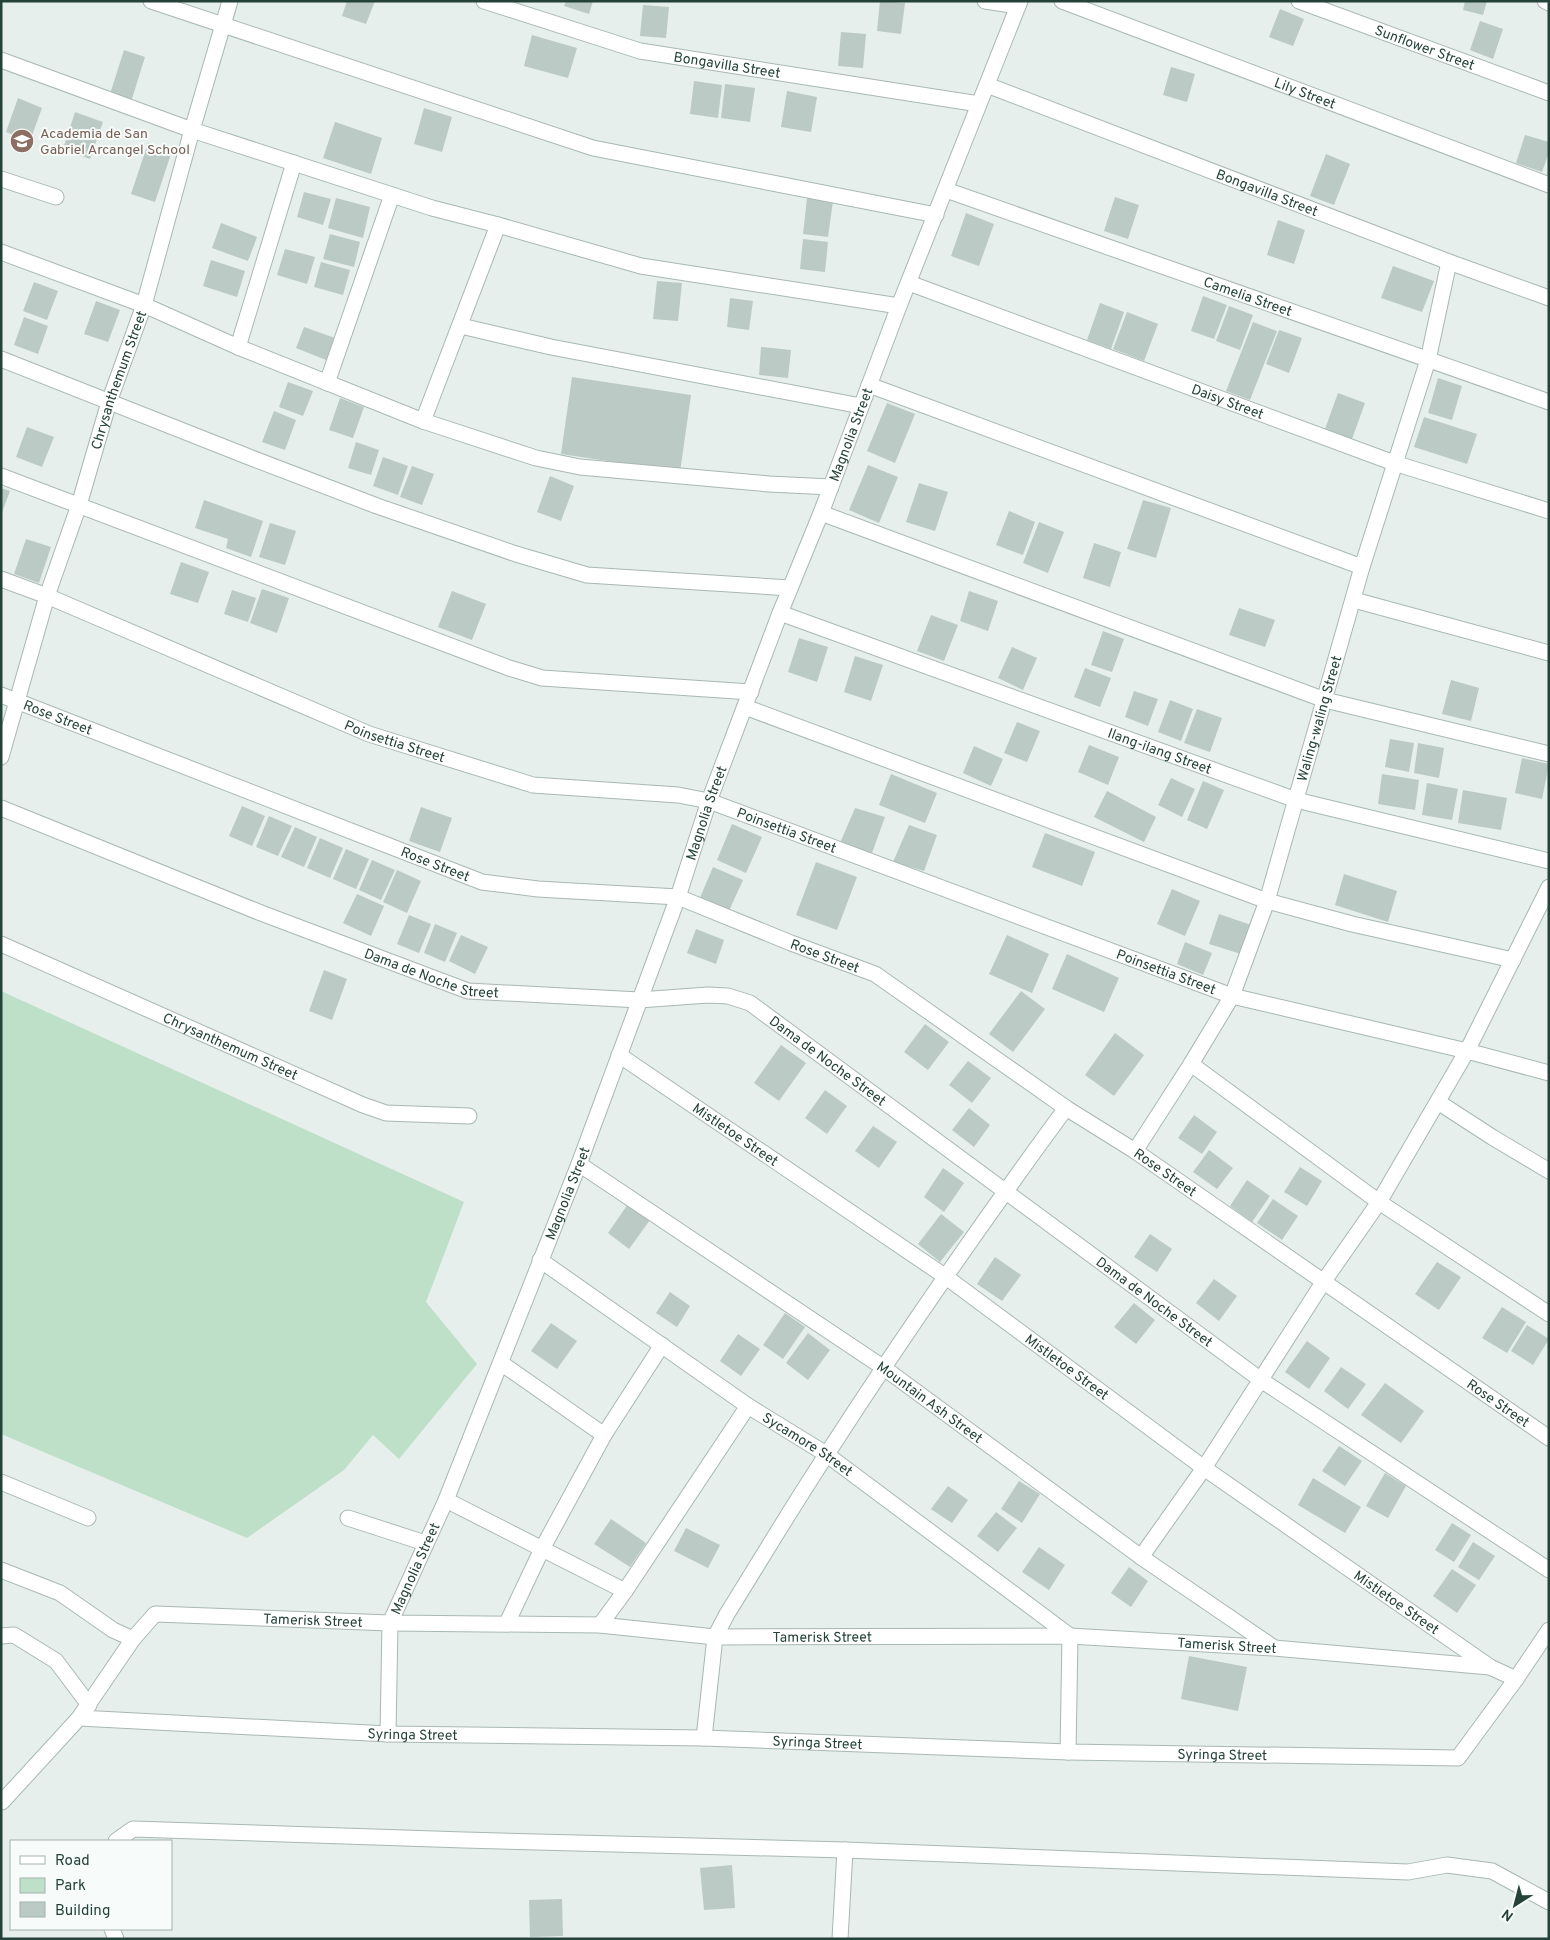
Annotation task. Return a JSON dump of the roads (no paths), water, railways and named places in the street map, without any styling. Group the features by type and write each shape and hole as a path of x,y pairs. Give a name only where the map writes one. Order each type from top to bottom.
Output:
{"street":[{"path":"150,1 593,148 936,215"},
{"name":"Chrysanthemum Street","path":"1,757 47,596 79,505 108,402 144,305 230,1"},
{"name":"Bongavilla Street","path":"484,1 640,51 978,104"},
{"path":"985,1 1019,4"},
{"name":"Lily Street","path":"1062,1 1549,185"},
{"name":"Sunflower Street","path":"1300,1 1549,93"},
{"path":"1544,1 1549,3"},
{"name":"Magnolia Street","path":"390,1623 446,1500 579,1164 678,897 709,800 780,613 831,487 899,306 1019,4"},
{"path":"1,60 192,130 432,208 641,266 899,306"},
{"name":"Bongavilla Street","path":"987,85 1449,262 1549,298"},
{"path":"238,347 294,163"},
{"path":"1,179 56,197"},
{"name":"Camelia Street","path":"946,190 1549,402"},
{"path":"327,383 392,195"},
{"path":"424,421 498,225"},
{"path":"1,252 144,305 238,347 424,421 536,458 580,468 769,484 831,487"},
{"name":"Waling-waling Street","path":"1134,1151 1191,1064 1232,996 1267,902 1326,700 1362,567 1428,360 1449,262"},
{"name":"Daisy Street","path":"909,283 1394,463 1549,511"},
{"path":"461,326 550,347 861,406"},
{"path":"1,359 377,506 516,554 586,575 790,588"},
{"path":"869,385 1362,567"},
{"path":"1,476 499,664 542,678 751,692"},
{"path":"821,513 1326,700 1549,754"},
{"name":"Poinsettia Street","path":"1,579 47,596 369,734 532,785 678,795 709,800 1232,996 1467,1051 1549,1073"},
{"path":"1354,600 1549,653"},
{"name":"Ilang-ilang Street","path":"780,613 1296,800 1549,862"},
{"name":"Rose Street","path":"1,695 482,882 538,889 678,897 791,943 875,974 1066,1108 1134,1151 1549,1438"},
{"path":"745,707 1267,902 1352,924 1513,960"},
{"name":"Dama de Noche Street","path":"1,808 260,913 468,991 639,1000 708,995 728,996 750,1003 1006,1190 1261,1380 1549,1570"},
{"path":"1141,1557 1204,1468 1324,1282 1379,1202 1467,1051 1549,888"},
{"name":"Chrysanthemum Street","path":"1,944 363,1105 386,1112 469,1116"},
{"name":"Mistletoe Street","path":"619,1055 946,1277 1204,1468 1490,1666 1516,1679"},
{"path":"1191,1064 1379,1202 1549,1314"},
{"path":"1438,1102 1549,1171"},
{"path":"704,1738 715,1637 727,1614 826,1454 1006,1190 1066,1108"},
{"name":"Mountain Ash Street","path":"579,1164 884,1368 1141,1557 1274,1648"},
{"name":"Sycamore Street","path":"540,1260 748,1406 826,1454 1070,1636"},
{"path":"507,1623 542,1550 604,1435 662,1345"},
{"path":"501,1363 604,1435"},
{"path":"600,1625 625,1591 748,1406"},
{"path":"1,1482 88,1518"},
{"path":"446,1500 625,1591"},
{"path":"348,1518 425,1543"},
{"path":"1,1570 60,1593 113,1630 134,1639 90,1705 2,1801 1,1808"},
{"name":"Tamerisk Street","path":"134,1639 154,1614 390,1623 600,1625 715,1637 1070,1636 1274,1648 1490,1666"},
{"path":"388,1734 390,1623"},
{"path":"1516,1679 1549,1630"},
{"path":"1,1636 14,1635 56,1660 90,1705"},
{"path":"1068,1752 1070,1636"},
{"name":"Syringa Street","path":"79,1718 388,1734 704,1738 1068,1752 1458,1758 1516,1679"},
{"path":"117,1840 133,1829 845,1850 1408,1872 1447,1865 1492,1871 1549,1902"},
{"path":"840,1939 845,1850"}],"place":[{"name":"Academia de San Gabriel Arcangel School","path":"22,141"}]}
